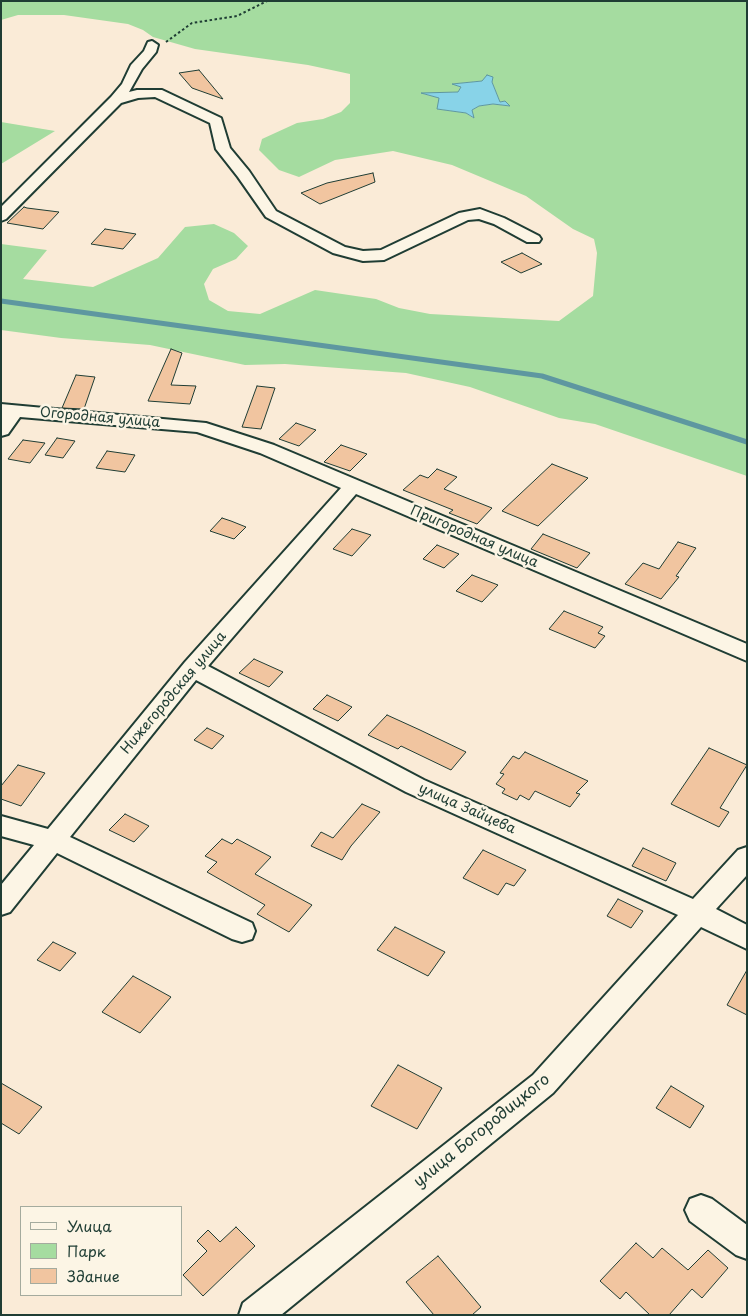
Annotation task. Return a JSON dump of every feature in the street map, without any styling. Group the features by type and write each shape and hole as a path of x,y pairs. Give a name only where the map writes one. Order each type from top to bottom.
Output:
{"street":[{"path":"1,216 116,100 128,85 136,68 151,49"},
{"path":"116,100 137,94 156,93 216,121 223,148 244,174 271,214 339,250 363,256 384,255 464,216 480,214 499,221 532,239"},
{"path":"1,430 8,411"},
{"name":"Огородная улица","path":"8,411 199,426"},
{"name":"Пригородная улица","path":"199,426 267,449 747,653"},
{"name":"Нижегородская улица","path":"1,904 193,668 353,486"},
{"name":"улица Зайцева","path":"193,668 414,786 697,912 747,938"},
{"path":"1,826 53,840 242,931"},
{"name":"улица Богородицкого","path":"255,1315 543,1084 747,858"},
{"path":"700,1210 747,1244"}],"path":[{"path":"151,49 192,23 237,16 267,1"}],"green space":[{"path":"1,1 747,1 747,476 595,424 559,418 470,387 406,373 285,364 245,365 150,345 61,338 1,330 1,244 47,250 23,279 93,287 158,258 185,227 214,224 234,233 248,246 236,259 213,269 204,284 209,300 228,311 260,314 315,290 376,299 399,308 430,314 559,321 593,296 597,253 594,239 573,229 526,196 452,165 393,151 335,160 299,177 279,170 259,150 262,139 297,123 323,119 341,112 350,103 350,74 308,65 195,49 153,37 143,30 128,24 64,15 18,15 1,20","holes":["482,81 492,82 500,102 505,101 509,106 493,104 479,106 472,110 473,118 466,113 438,109 440,98 424,94 458,92 461,87 453,84"]},
{"path":"1,122 55,131 1,164"}],"water":[{"path":"487,75 493,77 492,82 500,102 505,101 510,106 493,104 479,106 472,110 474,118 466,113 437,109 439,98 421,93 458,92 461,87 452,84 482,81"}],"building":[{"path":"199,70 223,99 192,88 179,73"},
{"path":"373,173 375,182 320,204 301,193 327,183"},
{"path":"24,207 59,212 43,229 7,223"},
{"path":"105,229 136,234 123,249 91,244"},
{"path":"522,253 542,264 521,273 501,262"},
{"path":"171,349 182,353 171,385 196,386 190,404 148,401"},
{"path":"76,375 95,377 84,409 62,408"},
{"path":"257,386 275,388 261,429 242,427"},
{"path":"296,423 316,430 299,446 279,439"},
{"path":"57,438 75,441 63,458 45,455"},
{"path":"23,440 45,443 30,463 8,459"},
{"path":"341,445 367,454 350,471 324,462"},
{"path":"107,451 135,455 125,472 96,468"},
{"path":"552,464 588,478 538,526 502,511"},
{"path":"437,469 457,477 444,489 492,508 477,524 449,513 453,510 403,490 420,475 428,478"},
{"path":"222,518 246,527 234,539 210,531"},
{"path":"352,529 371,535 352,556 333,549"},
{"path":"543,534 590,553 577,568 531,549"},
{"path":"678,542 696,548 676,576 679,577 661,599 625,584 643,563 659,569"},
{"path":"437,545 459,554 444,568 423,559"},
{"path":"472,575 498,585 482,602 456,591"},
{"path":"564,611 603,627 598,633 605,636 595,648 549,629"},
{"path":"254,659 283,672 269,687 239,673"},
{"path":"327,695 352,707 338,721 313,709"},
{"path":"387,715 466,752 451,770 401,746 398,749 368,735"},
{"path":"207,728 224,736 212,749 194,740"},
{"path":"709,748 747,765 720,808 729,812 719,827 671,804"},
{"path":"525,752 588,781 576,793 580,794 570,807 535,791 529,800 520,795 517,800 502,793 505,789 496,784 504,774 500,773 513,756 519,759"},
{"path":"18,765 45,773 21,806 1,799 1,786"},
{"path":"362,804 380,812 351,846 342,860 311,846 321,832 333,838"},
{"path":"125,814 149,826 134,842 109,830"},
{"path":"222,839 232,844 237,839 271,857 255,874 312,905 289,932 257,914 265,905 207,872 217,862 205,856"},
{"path":"643,848 676,863 666,881 632,866"},
{"path":"483,850 526,870 514,886 506,883 498,895 463,878"},
{"path":"618,899 643,911 631,928 607,916"},
{"path":"395,927 445,952 428,976 377,950"},
{"path":"53,942 76,953 60,971 37,960"},
{"path":"747,970 747,1015 727,1005"},
{"path":"133,976 171,997 140,1033 102,1012"},
{"path":"398,1065 442,1088 417,1129 371,1106"},
{"path":"1,1083 42,1107 19,1134 1,1123"},
{"path":"671,1086 704,1106 690,1128 656,1108"},
{"path":"236,1227 255,1246 203,1296 183,1275 207,1251 197,1241 208,1230 220,1242"},
{"path":"636,1243 653,1258 662,1248 688,1270 708,1250 728,1268 702,1298 692,1289 669,1315 650,1315 626,1292 620,1299 600,1281"},
{"path":"438,1256 481,1307 472,1315 434,1315 406,1282"}],"waterway":[{"path":"1,301 542,376 747,442"}]}
